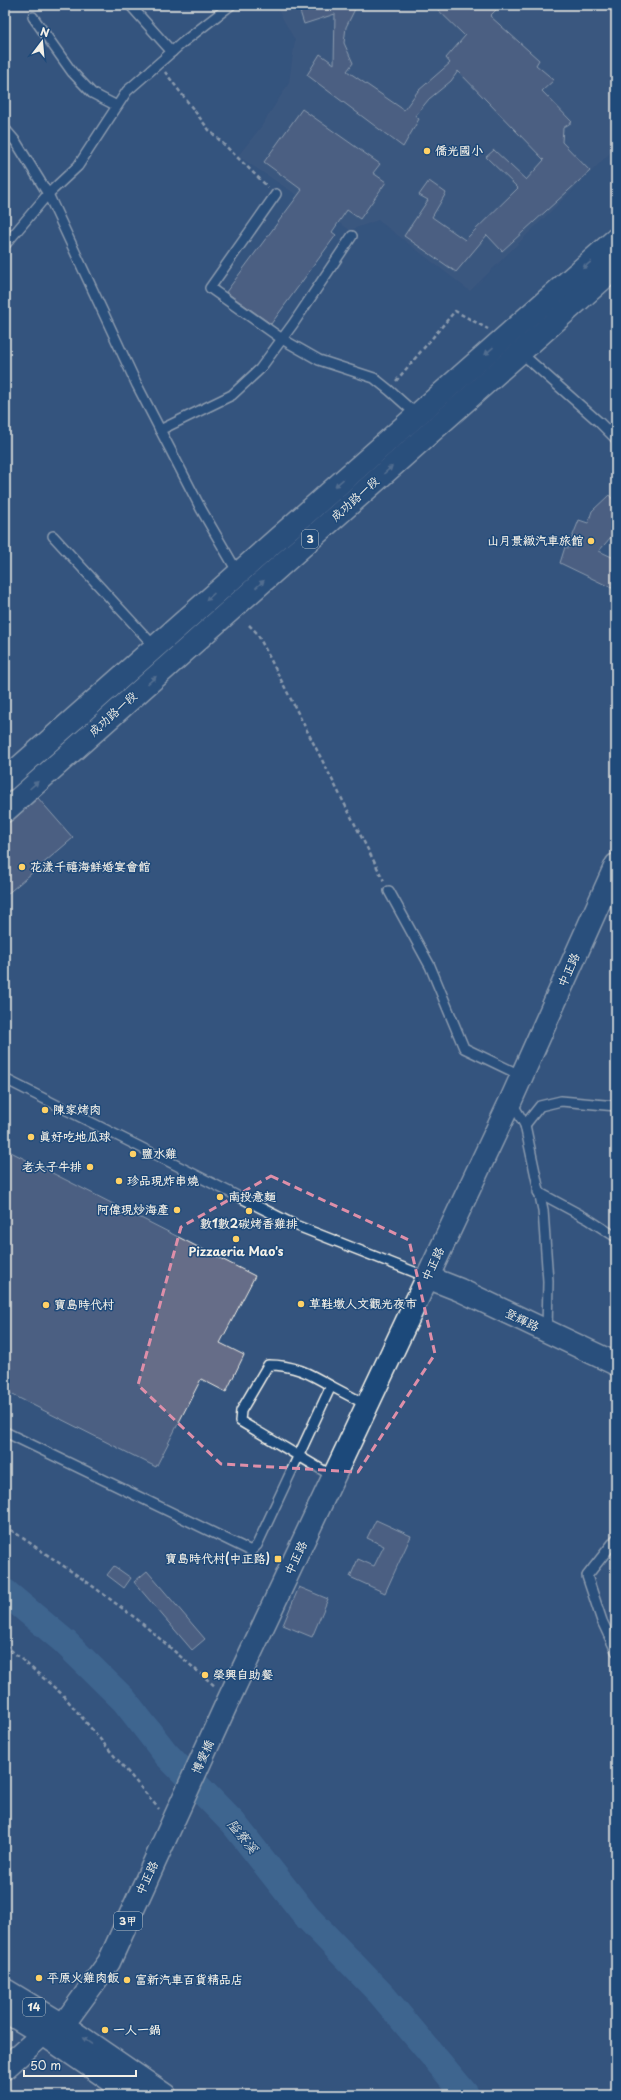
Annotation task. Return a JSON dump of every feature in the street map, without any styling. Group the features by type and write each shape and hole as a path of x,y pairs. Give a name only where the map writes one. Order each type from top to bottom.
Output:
{"main road":[{"name":"成功路一段","path":"5,811 240,601 513,344 616,239"},
{"name":"成功路一段","path":"5,780 416,415 616,267"},
{"name":"中正路","path":"228,1701 511,1100 616,866"},
{"name":"登輝路","path":"427,1277 460,1290 616,1364"},
{"name":"博愛橋","path":"175,1818 228,1701"},
{"name":"中正路","path":"5,2068 43,2034 63,2025 109,1962 175,1818"},
{"name":"14","path":"5,1990 63,2025 165,2095"},
{"name":"14","path":"5,2011 43,2034 132,2095"}],"lane":[{"path":"130,5 172,52"},
{"path":"5,245 48,194 78,166 127,91 172,52 231,5"},
{"path":"33,17 72,72 92,93 118,106"},
{"path":"5,129 16,142 48,194 160,430 201,509 238,572 240,601"},
{"path":"276,194 210,288 282,339 319,360 374,378 390,390 416,415"},
{"path":"160,430 232,395 260,369 352,236"},
{"path":"513,344 599,422 616,440"},
{"path":"53,536 155,647"},
{"path":"389,891 430,966 464,1048 522,1076"},
{"path":"5,1079 295,1225 427,1277"},
{"path":"511,1100 525,1125 543,1210 548,1281 547,1332"},
{"path":"525,1125 540,1106 561,1101 616,1105"},
{"path":"538,1192 588,1219 616,1237"},
{"path":"334,1477 240,1421 241,1411 268,1365 284,1365 306,1372 367,1405"},
{"path":"5,1432 251,1551 257,1545 300,1456 331,1386"},
{"path":"616,1539 588,1576 602,1621 616,1651"}],"path":[{"path":"159,63 209,130 255,176 276,194"},
{"path":"390,390 455,311 513,344"},
{"path":"249,625 257,634 389,891"},
{"path":"5,1526 87,1582 138,1620 228,1701"},
{"path":"5,1645 64,1695 175,1818"}],"highlighted area":[{"path":"271,1176 409,1240 435,1354 358,1472 221,1464 138,1385 181,1227"}],"shaded area":[{"name":"僑光國小","path":"275,5 616,5 616,147 470,291 378,220 350,230 238,156 261,127 289,83 295,40"}],"building":[{"path":"298,5 357,5 346,27 344,43 353,63 347,71 404,110 418,91 450,63 446,58 465,36 433,5 501,5 490,16 539,60 536,65 554,80 542,91 572,122 563,128 562,142 590,171 502,251 487,235 456,272 404,236 428,200 419,195 429,181 446,193 432,217 465,240 518,188 486,157 494,150 526,180 544,160 458,71 451,81 429,99 415,116 419,119 403,147 307,75 320,54 334,64 335,14 304,24"},
{"path":"302,109 380,164 373,173 386,182 360,219 347,210 332,232 336,235 271,324 226,292 302,190 264,162"},
{"name":"山月景緻汽車旅館","path":"609,495 616,503 616,531 599,551 616,559 616,590 560,563 565,547 568,548 579,520 588,523 592,511"},
{"name":"花漾千禧海鮮婚宴會館","path":"38,798 73,838 5,896 5,823 13,820"},
{"path":"5,1149 255,1276 220,1343 244,1355 226,1392 201,1379 156,1467 5,1391"},
{"path":"376,1520 411,1536 385,1593 350,1577 358,1559 374,1566 384,1546 367,1538"},
{"path":"114,1566 131,1578 124,1588 107,1575"},
{"path":"147,1571 205,1639 192,1650 134,1582"},
{"path":"299,1587 328,1599 312,1637 283,1625"}],"waterway":[{"name":"隘寮溪","path":"5,1592 65,1642 124,1700 166,1754 234,1824 307,1917 382,1995 466,2095"}],"place":[{"name":"僑光國小","path":"427,151"},
{"name":"山月景緻汽車旅館","path":"591,541"},
{"name":"花漾千禧海鮮婚宴會館","path":"22,867"},
{"name":"陳家烤肉","path":"45,1110"},
{"name":"真好吃地瓜球","path":"31,1137"},
{"name":"鹽水雞","path":"133,1154"},
{"name":"老夫子牛排","path":"90,1167"},
{"name":"珍品現炸串燒","path":"119,1181"},
{"name":"南投意麵","path":"220,1197"},
{"name":"阿偉現炒海產","path":"177,1210"},
{"name":"數1數2碳烤香雞排","path":"249,1211"},
{"name":"Pizzaeria Mao's","path":"236,1239"},
{"name":"草鞋墩人文觀光夜市","path":"301,1304"},
{"name":"寶島時代村","path":"46,1305"},
{"name":"寶島時代村(中正路)","path":"278,1559"},
{"name":"榮興自助餐","path":"205,1675"},
{"name":"平原火雞肉飯","path":"39,1978"},
{"name":"富新汽車百貨精品店","path":"127,1980"},
{"name":"一人一鍋","path":"105,2030"}]}
